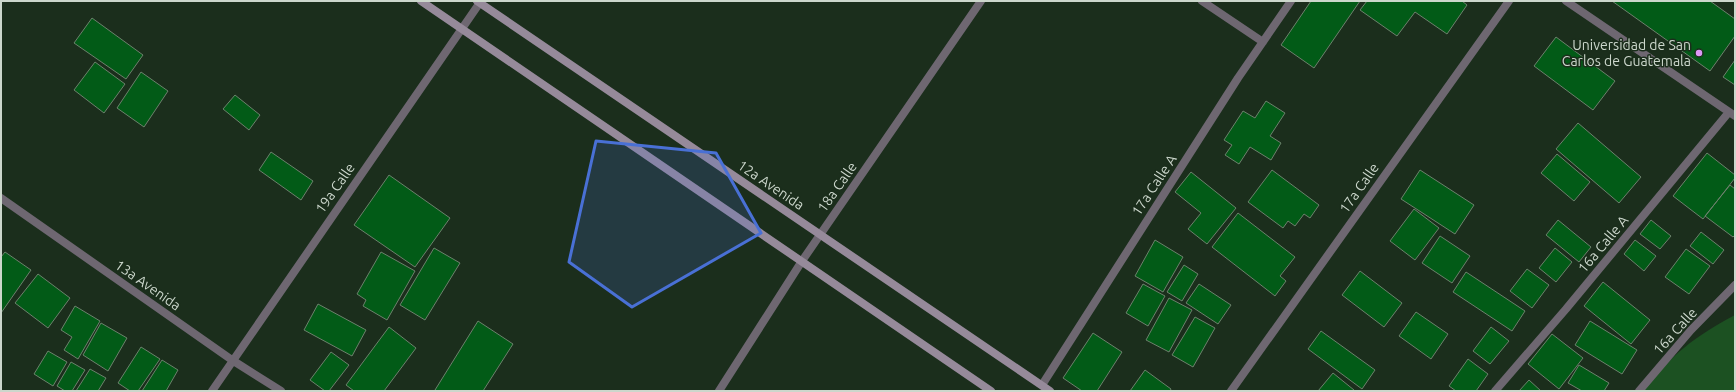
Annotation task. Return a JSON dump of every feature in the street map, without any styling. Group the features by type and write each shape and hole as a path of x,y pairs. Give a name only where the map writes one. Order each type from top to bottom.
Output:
{"main road":[{"path":"421,1 991,391"},
{"name":"12a Avenida","path":"479,2 1050,391"}],"street":[{"name":"18a Calle","path":"719,391 802,261 981,1"},
{"path":"1202,1 1263,42"},
{"name":"17a Calle A","path":"1042,385 1238,78 1291,1"},
{"name":"17a Calle","path":"1231,391 1508,1"},
{"path":"1566,1 1732,114"},
{"name":"19a Calle","path":"212,391 462,29 479,2"},
{"name":"16a Calle A","path":"1495,391 1732,114"},
{"name":"13a Avenida","path":"1,198 232,360 281,391"},
{"name":"16a Calle","path":"1639,391 1691,330 1734,288"}],"highlighted area":[{"path":"596,141 716,153 761,233 632,307 569,262"}],"green space":[{"path":"1735,315 1735,391 1643,391 1684,347 1707,331"}],"building":[{"path":"1311,1 1360,1 1314,68 1281,45"},
{"path":"1367,1 1462,1 1467,5 1447,34 1415,12 1397,36 1360,10"},
{"name":"Universidad de San Carlos de Guatemala","path":"1612,1 1710,1 1735,19 1735,36 1710,71"},
{"path":"92,18 143,55 126,79 74,43"},
{"path":"1556,37 1615,81 1593,110 1534,66"},
{"path":"1735,60 1735,85 1723,77"},
{"path":"95,62 125,84 104,113 74,90"},
{"path":"141,72 168,91 144,127 117,108"},
{"path":"235,95 260,115 249,130 223,109"},
{"path":"1266,101 1285,113 1270,136 1281,143 1271,160 1250,147 1239,164 1225,155 1232,145 1224,140 1243,111 1255,118"},
{"path":"1578,123 1641,177 1619,203 1556,149"},
{"path":"271,152 313,181 301,200 259,170"},
{"path":"1707,153 1735,175 1735,178 1703,219 1673,196"},
{"path":"1557,154 1590,182 1574,201 1541,173"},
{"path":"1272,170 1319,205 1310,218 1304,214 1295,226 1288,221 1283,228 1248,202"},
{"path":"1420,170 1474,205 1455,234 1401,199"},
{"path":"1191,172 1236,208 1207,244 1188,229 1201,213 1175,192"},
{"path":"389,175 450,218 415,267 354,225"},
{"path":"1730,185 1735,189 1735,235 1733,237 1705,216"},
{"path":"1414,209 1439,228 1415,260 1390,241"},
{"path":"1238,213 1295,257 1280,276 1286,281 1275,296 1212,247"},
{"path":"1558,220 1591,247 1579,262 1546,235"},
{"path":"1651,220 1671,236 1660,249 1640,234"},
{"path":"1701,232 1724,250 1713,264 1690,246"},
{"path":"1440,236 1470,256 1452,283 1422,263"},
{"path":"1155,240 1183,257 1163,292 1135,276"},
{"path":"1635,240 1656,256 1644,271 1624,254"},
{"path":"434,248 460,263 425,320 400,305"},
{"path":"1555,248 1572,262 1556,282 1539,268"},
{"path":"1686,249 1710,266 1689,294 1665,277"},
{"path":"5,252 31,270 1,313 1,257"},
{"path":"381,252 415,271 387,320 363,306 366,300 357,294"},
{"path":"1184,265 1198,274 1182,301 1167,292"},
{"path":"1527,269 1549,285 1532,308 1510,291"},
{"path":"1360,271 1402,303 1384,327 1342,295"},
{"path":"1466,272 1525,311 1512,331 1453,292"},
{"path":"38,274 70,298 48,328 15,303"},
{"path":"1603,282 1650,320 1631,344 1584,306"},
{"path":"1143,284 1165,296 1148,326 1126,313"},
{"path":"1199,284 1231,305 1218,324 1186,303"},
{"path":"1169,298 1192,310 1169,352 1146,340"},
{"path":"318,304 366,330 352,356 304,330"},
{"path":"75,306 100,321 78,359 64,350 72,337 61,330"},
{"path":"1416,312 1448,334 1431,359 1399,336"},
{"path":"1195,317 1215,328 1193,367 1172,355"},
{"path":"478,321 513,344 483,391 435,390"},
{"path":"1590,321 1637,350 1622,374 1575,345"},
{"path":"101,323 127,338 108,371 83,355"},
{"path":"389,327 416,348 384,391 354,391 346,385"},
{"path":"1491,327 1509,341 1490,364 1473,351"},
{"path":"1321,331 1375,370 1362,389 1308,349"},
{"path":"1093,333 1122,352 1097,391 1082,391 1063,378"},
{"path":"1552,334 1583,358 1559,389 1528,364"},
{"path":"141,347 160,359 138,391 130,391 118,383"},
{"path":"48,351 67,362 53,386 34,374"},
{"path":"331,352 349,365 329,391 325,391 310,380"},
{"path":"1468,359 1488,374 1476,391 1456,391 1449,386"},
{"path":"162,360 178,370 166,391 142,391"},
{"path":"71,362 85,370 72,391 65,391 57,386"},
{"path":"1579,365 1609,383 1604,391 1582,391 1568,383"},
{"path":"90,369 106,378 98,391 76,391"},
{"path":"1145,370 1171,389 1170,391 1130,391"},
{"path":"1333,373 1354,390 1318,391"},
{"path":"1529,380 1541,391 1519,391"}],"place":[{"name":"Universidad de San Carlos de Guatemala","path":"1699,53"}]}
